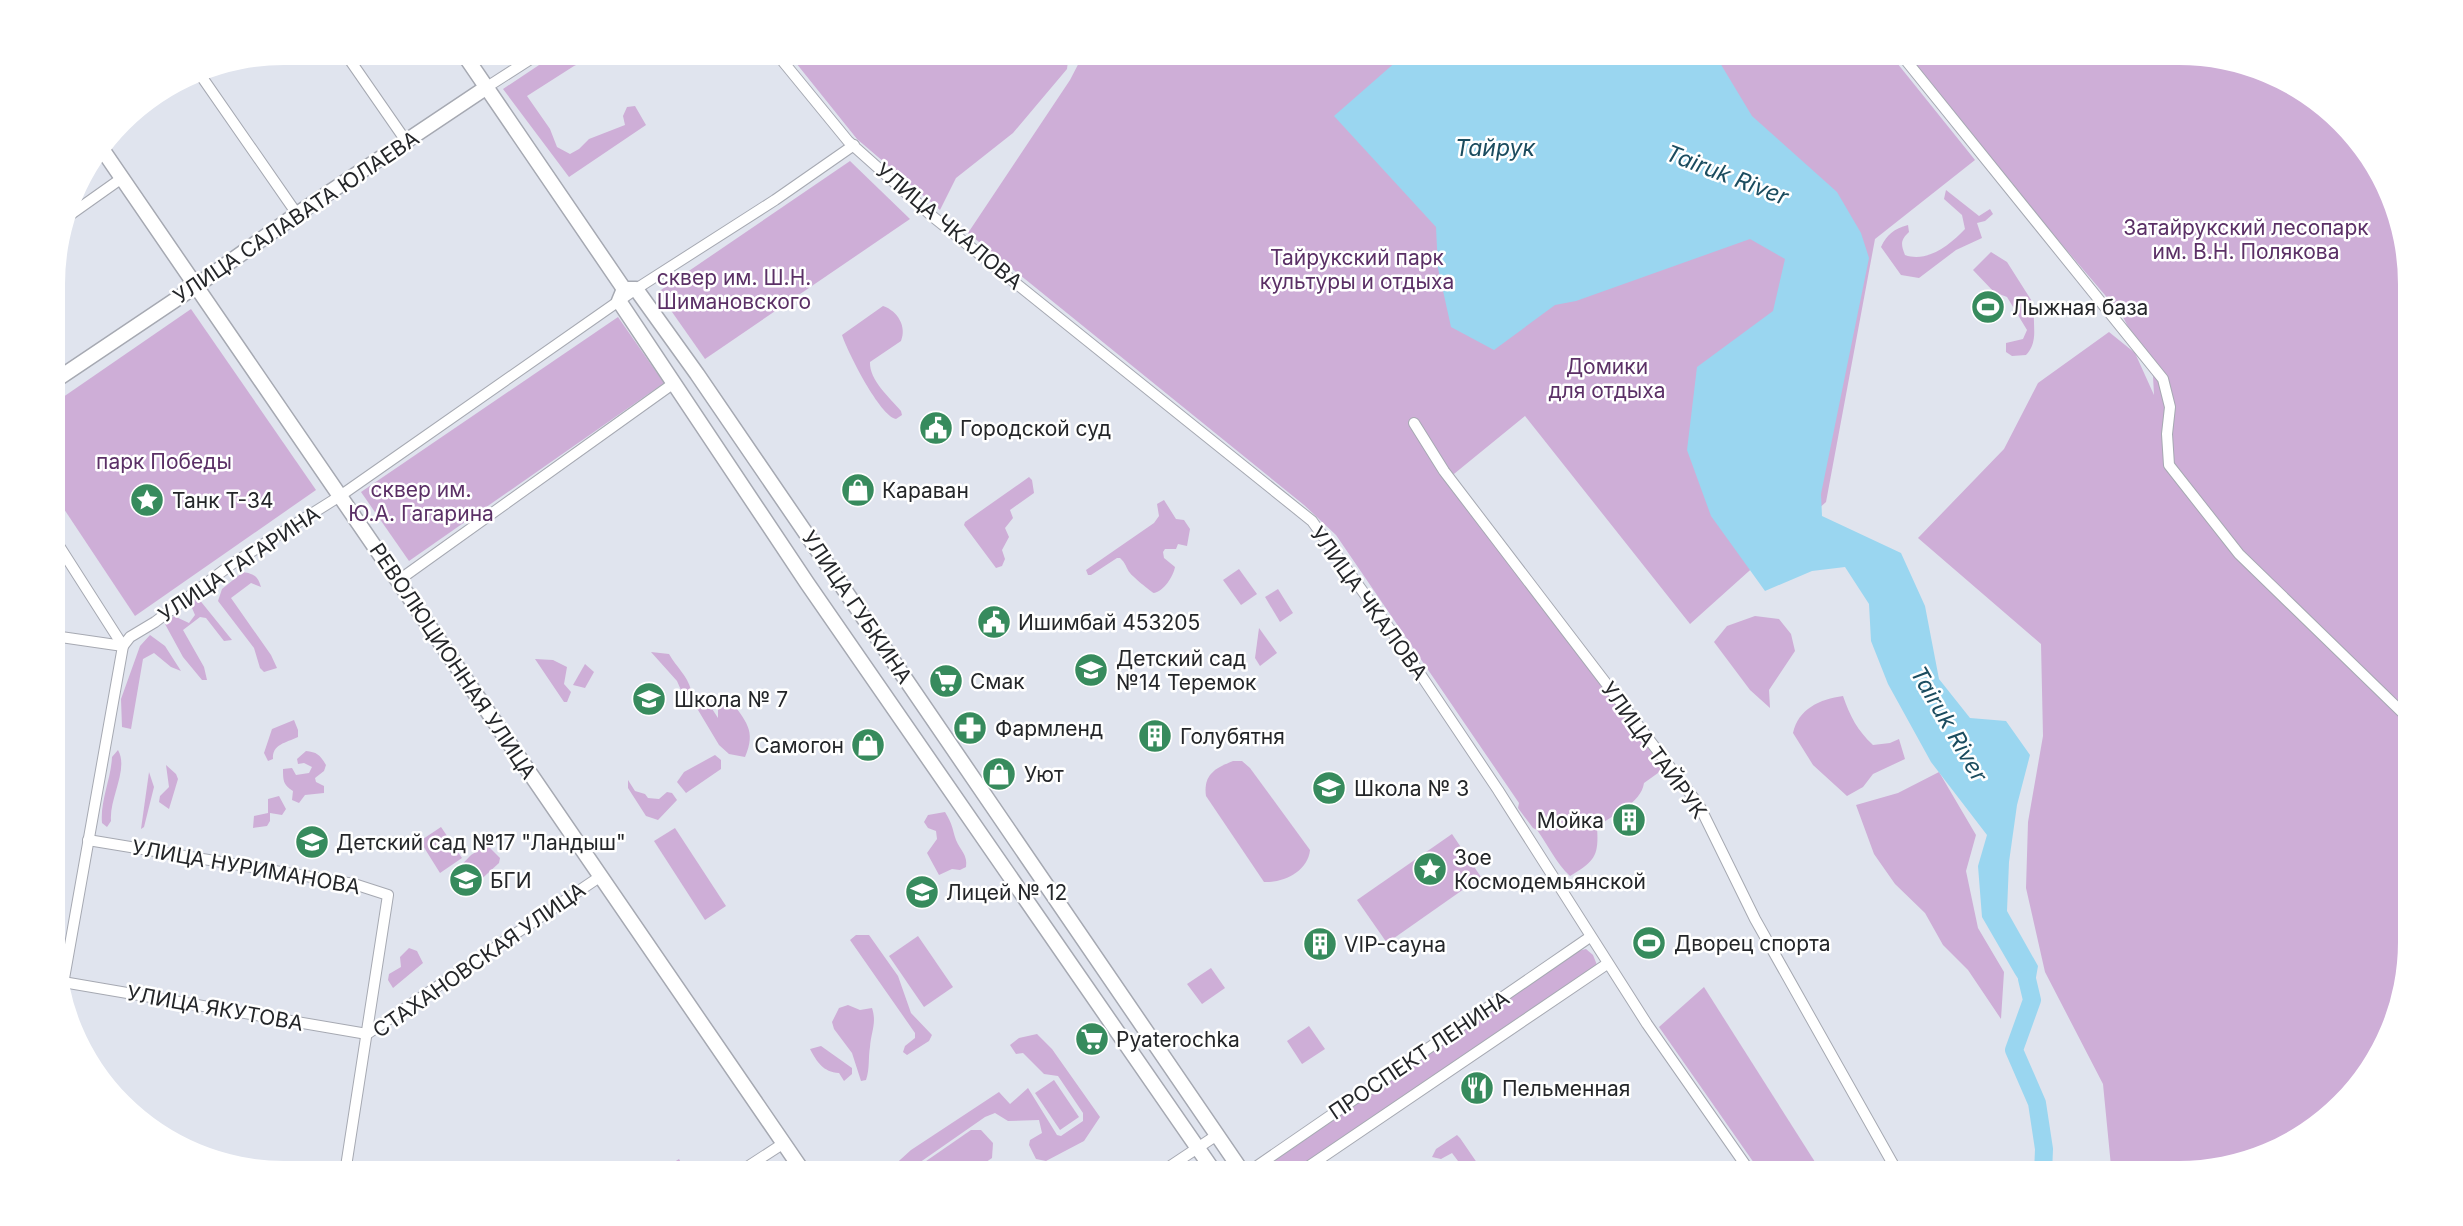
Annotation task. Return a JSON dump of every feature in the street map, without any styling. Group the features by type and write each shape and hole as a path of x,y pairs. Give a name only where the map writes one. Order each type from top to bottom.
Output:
{"main road":[{"name":"УЛИЦА ГУБКИНА","path":"472,65 626,293 812,542 1236,1161"},
{"name":"УЛИЦА САЛАВАТА ЮЛАЕВА","path":"65,374 297,214 487,88"},
{"name":"РЕВОЛЮЦИОННАЯ УЛИЦА","path":"107,156 796,1161"},
{"name":"УЛИЦА ГУБКИНА","path":"626,293 674,383 807,583 1206,1161"}],"street":[{"path":"354,65 407,141"},
{"name":"УЛИЦА САЛАВАТА ЮЛАЕВА","path":"487,88 521,65"},
{"name":"УЛИЦА ЧКАЛОВА","path":"787,65 848,141 940,223 1312,522 1392,632 1497,790 1607,964 1743,1161"},
{"path":"1910,65 2163,379 2170,407 2167,434 2169,465 2239,554 2398,708"},
{"path":"204,80 297,214"},
{"name":"УЛИЦА ГАГАРИНА","path":"123,646 130,637 155,622 232,564 340,496 626,293 775,200 854,145"},
{"path":"78,209 122,178"},
{"path":"399,580 674,383"},
{"name":"УЛИЦА ТАЙРУК","path":"1414,424 1444,471 1699,805 1755,919 1891,1161"},
{"path":"65,555 123,646 66,962"},
{"path":"65,638 123,646"},
{"name":"УЛИЦА НУРИМАНОВА","path":"89,840 354,884 388,895 367,1034"},
{"name":"СТАХАНОВСКАЯ УЛИЦА","path":"347,1161 367,1034 601,876"},
{"name":"ПРОСПЕКТ ЛЕНИНА","path":"1263,1161 1590,937"},
{"name":"ПРОСПЕКТ ЛЕНИНА","path":"1317,1161 1607,964"},
{"name":"УЛИЦА ЯКУТОВА","path":"70,987 367,1034"},
{"path":"1178,1161 1217,1135"},
{"path":"756,1161 784,1143"}],"green space":[{"path":"539,65 576,65 527,96 550,129 557,147 570,154 589,139 625,125 623,116 627,107 635,106 646,125 569,177 503,89"},
{"path":"798,65 1068,65 1067,69 1013,133 956,178 940,210 857,139"},
{"name":"Тайрукский парк культуры и отдыха","path":"1078,65 1899,65 1975,160 1875,239 1826,502 1690,624 1525,416 1449,478 1665,768 1644,783 1632,803 1597,827 1594,857 1570,876 1518,808 1519,803 1336,535 1304,505 968,233"},
{"name":"Затайрукский лесопарк им. В.Н. Полякова","path":"1911,65 2179,65 2208,67 2249,76 2276,87 2301,102 2324,119 2344,139 2376,187 2391,227 2398,284 2396,971 2391,999 2376,1039 2344,1087 2324,1107 2301,1124 2276,1139 2249,1150 2193,1161 2111,1161 2103,1084 2045,972 2026,888 2028,822 2043,736 2041,644 1918,538 2004,449 2038,383 2109,332 2135,353 2154,395 2153,376 2122,315"},
{"name":"сквер им. Ш.Н. Шимановского","path":"850,161 910,219 705,359 658,292"},
{"path":"1946,190 1979,216 1990,209 1993,214 1985,221 1977,223 1982,238 1956,250 1919,278 1901,275 1881,247 1891,233 1908,225 1909,232 1902,243 1905,255 1922,257 1938,251 1965,229 1962,215 1944,199"},
{"path":"1991,252 2007,262 2035,306 2033,344 2026,355 2012,356 2006,352 2006,343 2023,339 2027,330 2007,297 1994,292 1973,270"},
{"path":"883,306 900,320 903,336 901,341 870,362 873,375 881,388 901,411 902,415 896,419 889,415 873,396 842,335"},
{"name":"парк Победы","path":"191,309 316,490 135,616 65,511 65,396"},
{"name":"сквер им. Ю.А. Гагарина","path":"618,317 664,383 409,561 361,492"},
{"path":"1029,477 1034,493 1010,510 1013,518 1005,528 1009,537 1002,550 1005,559 1002,566 996,568 964,525 965,522"},
{"path":"1164,500 1176,519 1184,520 1190,529 1187,546 1178,544 1176,549 1165,549 1163,552 1164,558 1175,567 1165,587 1158,592 1152,592 1131,574 1120,558 1088,575 1086,570 1154,523 1159,516 1157,504"},
{"path":"1239,569 1257,594 1241,605 1223,580"},
{"path":"243,572 255,576 261,587 251,583 231,598 271,655 277,668 264,672 260,668 254,648 218,601 222,589"},
{"path":"1278,589 1293,613 1280,622 1265,597"},
{"path":"198,598 232,640 224,641 206,618 200,617 183,630 204,667 207,680 202,680 183,657 165,624 174,616 189,623 195,615 189,601"},
{"path":"1755,616 1779,619 1791,634 1795,651 1769,690 1770,708 1750,690 1714,642 1727,626"},
{"path":"1259,628 1277,653 1260,666 1255,658"},
{"path":"150,635 165,646 181,671 171,667 154,653 143,659 131,729 122,727 121,699 140,646"},
{"path":"651,652 669,654 691,690 707,701 718,718 721,697 730,699 748,726 750,740 745,757 729,754 719,745 698,710 684,697 677,681"},
{"path":"535,659 553,660 567,667 564,684 571,692 567,702 564,702"},
{"path":"585,664 594,672 585,688 573,685"},
{"path":"1843,696 1848,710 1867,739 1873,745 1899,739 1905,759 1873,774 1863,787 1847,796 1813,765 1793,733 1800,718 1811,707"},
{"path":"294,720 298,737 277,747 273,759 268,761 264,753 272,729"},
{"path":"118,750 121,758 120,775 111,821 107,827 102,823 103,806 112,757"},
{"path":"306,751 318,755 326,765 324,771 315,778 316,782 324,786 324,793 305,795 299,803 292,800 293,791 284,782 283,769 292,768 296,775 309,773 312,767 304,763 298,764 297,759"},
{"path":"715,755 721,760 721,769 686,793 677,782 684,772"},
{"path":"1242,761 1250,768 1310,850 1305,864 1287,878 1264,882 1206,796 1208,778 1221,766"},
{"path":"166,765 178,779 169,809 159,802 160,796 169,787"},
{"path":"149,772 154,787 144,827 141,829"},
{"path":"1939,772 1976,835 1966,871 1978,928 2004,972 2001,1019 1968,970 1943,945 1925,913 1895,884 1874,854 1856,805 1898,793"},
{"path":"628,780 635,791 648,798 659,799 667,792 672,793 677,800 658,820 646,816 628,788"},
{"path":"279,796 286,809 282,815 270,813 267,826 253,828 254,816 268,813 268,799"},
{"path":"945,812 965,856 966,867 939,875 927,853 937,839 936,831 928,828 924,822 928,815"},
{"path":"441,827 462,858 440,873 420,841"},
{"path":"675,828 726,906 705,920 654,841"},
{"path":"1452,834 1481,877 1387,943 1357,900"},
{"path":"487,845 500,858 499,863 476,884 459,893 453,889 450,877 471,855"},
{"path":"856,935 869,935 898,976 911,1013 932,1035 929,1041 907,1055 903,1052 905,1046 915,1038 915,1033 850,940"},
{"path":"918,936 953,987 924,1007 889,956"},
{"path":"409,948 417,951 423,963 393,988 388,980 389,974 401,967 400,957"},
{"path":"1586,949 1593,955 1597,965 1592,972 1311,1161 1274,1161 1578,951"},
{"path":"1211,968 1225,988 1202,1004 1187,984"},
{"path":"1704,987 1814,1161 1753,1161 1659,1027"},
{"path":"848,1005 860,1010 872,1008 874,1023 866,1080 861,1081 852,1053 834,1029 832,1022 839,1008"},
{"path":"1309,1026 1325,1049 1302,1064 1287,1041"},
{"path":"1037,1034 1052,1049 1100,1117 1084,1141 1046,1161 1036,1159 1029,1145 1030,1140 1042,1133 1039,1120 1008,1121 995,1113 985,1117 922,1161 899,1161 911,1150 999,1092 1010,1104 1028,1088 1057,1135 1061,1136 1083,1121 1083,1113 1058,1076 1044,1074 1023,1053 1016,1054 1010,1045 1019,1038"},
{"path":"821,1046 852,1068 852,1074 844,1081 839,1073 821,1066 815,1058 810,1049"},
{"path":"1054,1080 1079,1117 1060,1130 1035,1093"},
{"path":"971,1130 981,1130 993,1143 992,1158 988,1161 926,1161"},
{"path":"1457,1135 1476,1161 1458,1161 1452,1153 1441,1159 1432,1157 1436,1149"}],"water":[{"name":"Тайрук","path":"1392,65 1721,65 1752,116 1837,192 1861,233 1869,258 1821,494 1822,516 1901,553 1925,606 1939,679 1970,718 2006,721 2030,755 2017,805 2009,862 2007,911 2038,966 2032,1000 1982,917 1978,866 1987,835 1931,762 1888,684 1871,641 1869,604 1845,567 1812,571 1765,591 1711,516 1687,450 1697,367 1773,311 1785,259 1750,239 1576,301 1555,305 1494,350 1451,327 1438,268 1436,227 1334,116"}],"waterway":[{"name":"Tairuk River","path":"2027,979 2032,1000 2014,1050 2037,1103 2044,1161"}],"place":[{"name":"Лыжная база","path":"1988,307"},
{"name":"Городской суд","path":"936,428"},
{"name":"Караван","path":"858,490"},
{"name":"Танк Т-34","path":"147,500"},
{"name":"Ишимбай 453205","path":"994,622"},
{"name":"Детский сад №14 Теремок","path":"1091,670"},
{"name":"Смак","path":"946,681"},
{"name":"Школа № 7","path":"649,699"},
{"name":"Фармленд","path":"970,728"},
{"name":"Голубятня","path":"1155,736"},
{"name":"Самогон","path":"868,745"},
{"name":"Уют","path":"999,774"},
{"name":"Школа № 3","path":"1329,788"},
{"name":"Мойка","path":"1629,820"},
{"name":"Детский сад №17 \"Ландыш\"","path":"312,842"},
{"name":"Зое Космодемьянской","path":"1430,869"},
{"name":"БГИ","path":"466,880"},
{"name":"Лицей № 12","path":"922,892"},
{"name":"Дворец спорта","path":"1649,943"},
{"name":"VIP-сауна","path":"1320,944"},
{"name":"Pyaterochka","path":"1092,1039"},
{"name":"Пельменная","path":"1477,1088"}],"park label":[{"name":"Домики для отдыха","path":"1607,378"}]}
